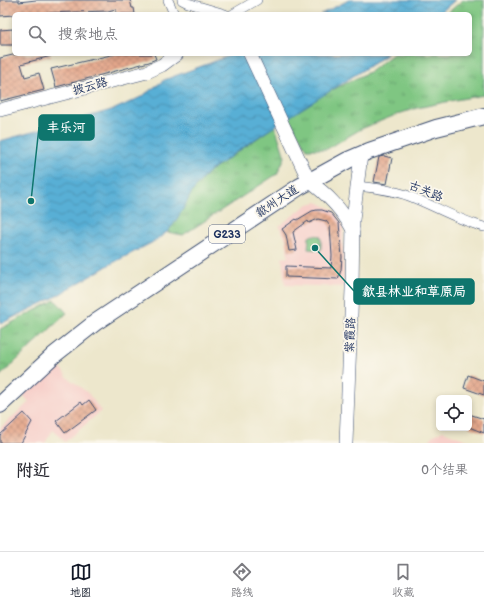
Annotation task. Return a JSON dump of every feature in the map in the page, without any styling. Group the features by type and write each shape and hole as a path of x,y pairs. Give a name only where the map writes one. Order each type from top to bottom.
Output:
{"highway":[{"name":"歙州大道","path":"0,405 54,355 96,322 223,236 299,187 307,176 344,151 388,134 434,119 484,106"},
{"name":"歙州大道","path":"0,391 48,347 90,313 293,178 307,176 419,134 484,116"}],"street":[{"path":"168,0 173,12"},
{"path":"182,0 218,12"},
{"path":"236,12 257,0"},
{"name":"披云路","path":"0,110 147,72 162,65 174,56"},
{"path":"251,56 307,176 337,205 353,230"},
{"name":"紫霞路","path":"346,443 353,230 361,155"},
{"name":"古关路","path":"357,186 383,189 409,196 470,223 484,227"}],"shaded area":[{"path":"317,202 333,210 343,225 344,287 285,285 282,258 288,257 286,239 279,226 308,204"},
{"path":"57,363 67,377 88,393 101,411 65,442 53,430 45,443 0,443 0,428 29,402 23,395"},
{"path":"443,431 475,443 429,443 432,436"}],"green space":[{"path":"463,0 484,0 484,95 417,108 361,129 327,149 307,149 285,113 371,71 390,56 472,56 472,12 448,12"},
{"path":"275,126 285,157 277,174 183,235 167,232 178,217 192,192 207,173"},
{"path":"313,235 320,236 321,250 308,249 309,237"},
{"path":"55,300 67,313 0,376 0,329"}],"water":[{"path":"349,0 455,0 441,12 325,12"},
{"path":"229,56 385,56 261,135 207,173 192,192 173,225 167,232 155,241 109,265 55,297 0,324 0,141 115,109 141,97 164,80"}],"building":[{"path":"0,0 19,0 19,2 36,0 130,0 135,12 116,12 116,9 108,11 77,12 12,12 12,15 0,16"},
{"path":"12,29 12,45 0,45 0,30"},
{"path":"12,55 51,56 21,64 25,77 39,73 44,90 0,101 0,58"},
{"path":"106,56 155,56 156,59 56,87 51,69"},
{"path":"384,156 392,158 387,184 374,182 379,157"},
{"path":"317,210 331,213 339,223 342,257 341,270 338,279 286,277 286,266 331,268 332,256 330,226 326,221 318,219 309,223 308,221 293,232 297,250 289,251 286,235 282,229 296,219 297,220 312,211"},
{"path":"468,375 484,381 484,395 464,388"},
{"path":"89,400 96,410 65,433 56,421 81,402 83,405"},
{"path":"24,413 32,422 21,443 0,443 0,435"},
{"path":"472,415 484,419 484,433 472,428"}],"place":[{"name":"丰乐河","path":"31,201"},
{"name":"歙县林业和草原局","path":"315,248"}]}
